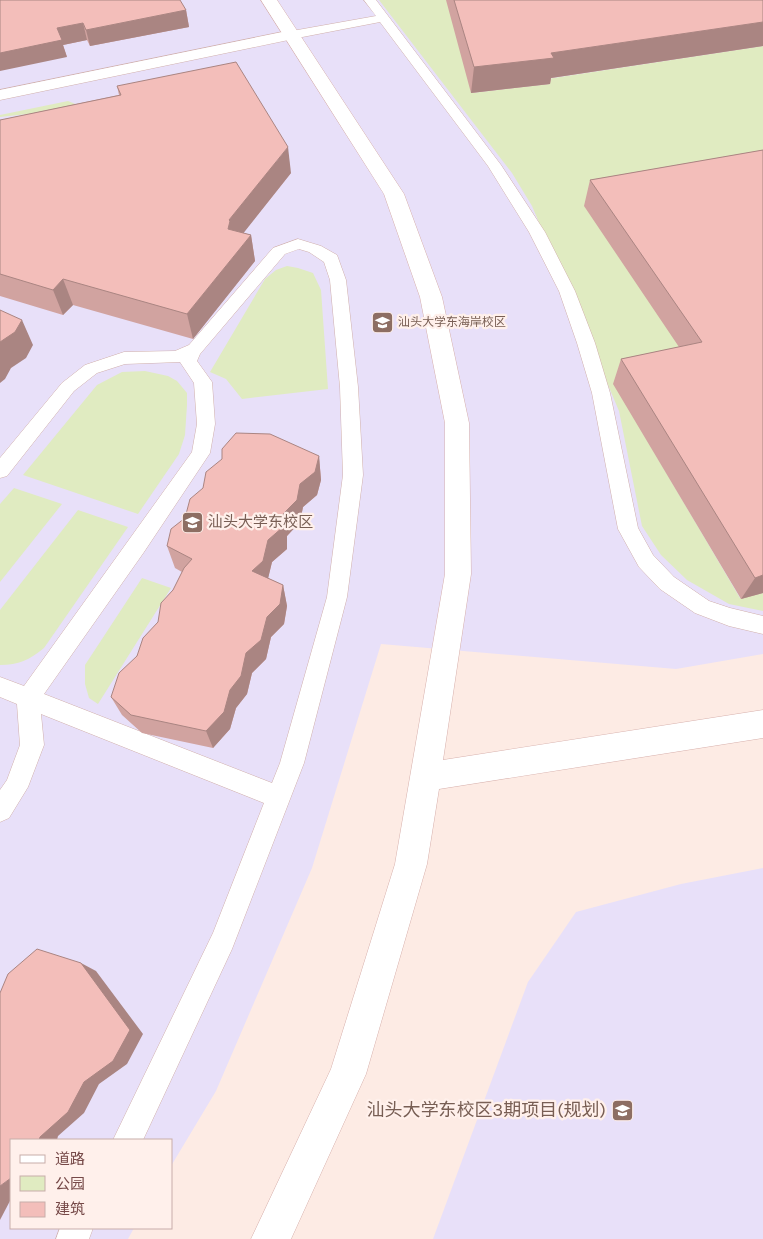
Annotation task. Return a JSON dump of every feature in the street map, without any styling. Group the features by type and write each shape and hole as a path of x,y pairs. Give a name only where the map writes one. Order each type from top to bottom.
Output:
{"main road":[{"path":"269,0 394,194 431,297 457,422 458,574 411,864 348,1074 272,1239"},
{"path":"0,94 292,35"},
{"path":"425,777 763,724"}],"lane":[{"path":"370,0 494,165 537,232 567,291 586,343 601,393 628,529 646,562 668,583 702,607 729,617 763,625"},
{"path":"292,35 383,18"},
{"path":"0,810 16,787 32,745 28,698 201,453 206,424 203,382 188,362 194,349 279,251 298,244 315,249 331,258 338,280 349,387 353,475 337,598 292,762 223,940 128,1139"},
{"path":"0,471 68,388 91,369 124,358 177,357 194,349"},
{"path":"0,687 278,797"}],"shaded area":[{"name":"汕头大学东海岸校区","path":"0,0 763,0 763,654 676,669 381,644 312,868 216,1091 172,1164 172,1139 10,1139 10,1229 133,1229 128,1239 0,1239"},
{"name":"汕头大学东校区3期项目(规划)","path":"763,868 763,1239 433,1239 528,982 576,912 681,884"}],"green space":[{"path":"379,0 447,0 472,93 549,84 547,79 763,46 763,174 692,367 614,384 740,598 763,593 763,611 729,604 687,580 661,555 642,526 619,411 532,206 512,173"},
{"path":"68,101 78,105 73,109 0,117 0,115"},
{"path":"287,266 313,273 321,290 328,389 242,399 226,379 210,372 265,279 276,270"},
{"path":"145,371 168,376 177,381 187,393 187,405 185,435 179,454 138,514 23,475 97,385 122,372"},
{"path":"14,488 62,504 0,582 0,504"},
{"path":"78,510 128,527 44,648 23,661 0,665 0,610"},
{"path":"142,578 171,588 98,704 89,698 85,684 85,665"}],"building":[{"path":"0,0 180,0 186,10 86,30 83,23 57,28 62,40 0,53"},
{"path":"454,0 763,0 763,22 551,53 554,58 474,67"},
{"path":"236,62 288,147 229,220 228,229 251,235 187,314 63,279 53,290 0,274 0,120 121,95 117,86"},
{"path":"763,150 763,575 755,578 621,359 702,342 590,180"},
{"path":"0,310 22,320 15,332 0,342"},
{"path":"236,433 270,434 319,456 315,472 300,484 297,500 283,514 283,527 268,540 263,561 252,571 283,585 280,604 267,617 261,640 246,653 241,676 230,690 224,712 206,731 131,715 111,697 119,673 137,656 143,638 158,622 161,603 173,590 184,568 192,559 167,546 171,529 185,518 190,499 203,488 206,472 222,459 222,449"},
{"path":"37,949 81,963 130,1030 113,1061 84,1082 68,1112 39,1139 10,1139 10,1179 0,1186 0,993 8,974"}],"place":[{"name":"汕头大学东海岸校区","path":"382,322"},
{"name":"汕头大学东校区","path":"192,522"},
{"name":"汕头大学东校区3期项目(规划)","path":"622,1110"}]}
